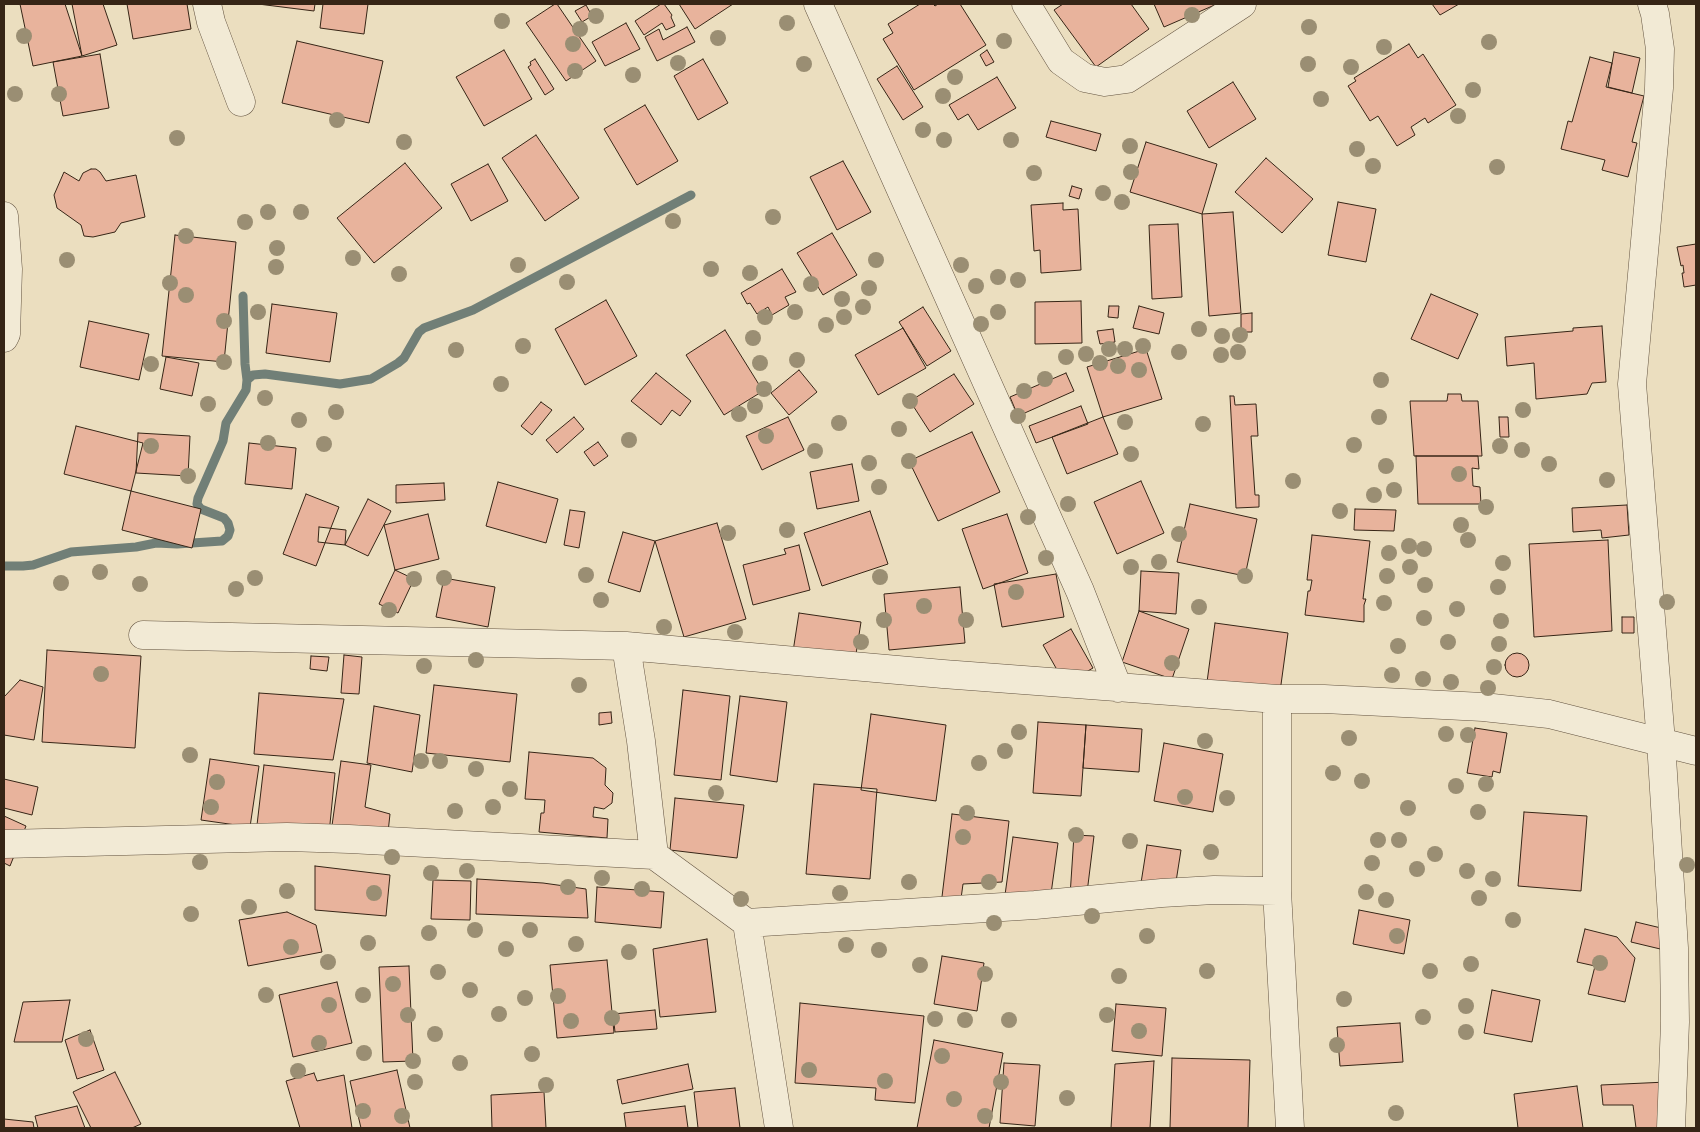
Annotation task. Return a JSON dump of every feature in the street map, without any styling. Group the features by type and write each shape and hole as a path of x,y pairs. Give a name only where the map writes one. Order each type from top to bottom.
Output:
{"street":[{"path":"207,4 211,22 240,102"},
{"path":"819,4 1080,591 1118,688"},
{"path":"1026,4 1061,61 1085,78 1105,82 1127,79 1242,4"},
{"path":"1652,4 1656,14 1660,49 1659,88 1632,384 1660,742 1674,958 1675,1022 1671,1128"},
{"path":"4,216 8,269 6,334 4,338"},
{"path":"143,635 626,646 1118,688 1277,699 1483,707 1549,714 1696,751"},
{"path":"626,646 641,741 654,855"},
{"path":"1277,699 1277,892 1290,1128"},
{"path":"4,844 287,837 349,838 654,855 747,923 1035,905 1162,893 1214,890 1277,892"},
{"path":"747,923 779,1128"}],"building":[{"path":"20,4 72,4 82,56 33,66"},
{"path":"65,4 103,4 117,45 82,56"},
{"path":"127,4 187,4 191,29 133,39"},
{"path":"258,4 315,4 314,11"},
{"path":"323,4 368,4 364,34 320,28"},
{"path":"557,4 596,61 566,81 526,23"},
{"path":"661,4 664,4 672,15 675,26 666,30 662,23 644,35 635,21"},
{"path":"679,4 733,4 695,29"},
{"path":"920,4 933,4 935,6 938,4 960,4 986,45 914,90 883,39 893,33 888,24"},
{"path":"1063,4 1131,4 1149,29 1096,67 1054,10"},
{"path":"1154,4 1217,4 1164,27"},
{"path":"1432,4 1459,4 1440,15"},
{"path":"586,5 592,16 582,22 575,11"},
{"path":"626,23 640,49 605,66 592,42"},
{"path":"687,27 695,42 657,61 645,37 659,29 663,40"},
{"path":"297,41 383,61 369,123 282,103"},
{"path":"1409,44 1418,58 1423,54 1456,105 1428,123 1425,118 1411,127 1415,135 1397,146 1378,116 1370,121 1348,86 1356,81 1354,78"},
{"path":"504,50 532,99 484,126 456,77"},
{"path":"987,50 994,62 986,66 980,55"},
{"path":"1614,52 1640,58 1632,93 1608,87"},
{"path":"100,54 109,108 63,116 53,62"},
{"path":"1590,57 1612,63 1606,87 1644,96 1632,142 1637,143 1628,177 1602,170 1605,160 1561,149 1568,121 1572,122"},
{"path":"535,59 554,89 545,95 528,67 531,65 530,62"},
{"path":"703,59 728,103 698,120 674,76"},
{"path":"897,66 923,107 903,120 877,79"},
{"path":"997,77 1016,108 978,130 968,114 958,120 949,105"},
{"path":"1233,82 1256,119 1209,148 1187,111"},
{"path":"645,105 678,161 637,185 604,129"},
{"path":"1051,121 1101,134 1096,151 1046,137"},
{"path":"536,135 579,198 545,221 502,158"},
{"path":"1146,142 1217,164 1202,214 1130,192"},
{"path":"1266,158 1313,199 1282,233 1235,192"},
{"path":"843,161 871,212 837,230 810,177"},
{"path":"405,163 442,208 374,263 337,218"},
{"path":"488,164 508,201 471,221 451,184"},
{"path":"96,169 100,172 106,181 136,175 145,217 121,223 115,232 93,237 84,236 81,225 57,208 54,195 64,172 79,181 83,173"},
{"path":"1072,186 1082,189 1079,199 1069,196"},
{"path":"1338,202 1376,209 1366,262 1328,255"},
{"path":"1063,203 1063,210 1078,209 1081,270 1041,273 1040,250 1034,251 1031,205"},
{"path":"1233,212 1241,313 1209,316 1202,214"},
{"path":"1178,224 1182,297 1152,299 1149,225"},
{"path":"832,233 857,275 823,295 797,253"},
{"path":"175,235 236,242 224,362 162,356"},
{"path":"1696,244 1696,285 1684,287 1683,265 1681,266 1677,247"},
{"path":"782,269 796,292 785,297 789,305 772,315 768,307 757,314 750,303 747,304 741,293"},
{"path":"1431,294 1478,314 1458,359 1411,339"},
{"path":"606,300 637,356 585,385 555,329"},
{"path":"1081,301 1082,343 1035,344 1035,302"},
{"path":"272,304 337,313 330,362 266,353"},
{"path":"1109,306 1119,306 1118,318 1108,317"},
{"path":"1139,306 1164,313 1159,334 1133,328"},
{"path":"923,307 951,351 927,366 899,322"},
{"path":"1252,313 1252,332 1241,332 1241,314"},
{"path":"89,321 149,334 139,380 80,367"},
{"path":"1602,326 1606,382 1592,383 1587,394 1536,399 1534,363 1507,366 1505,337 1573,331 1573,328"},
{"path":"903,328 926,368 878,395 855,355"},
{"path":"1113,329 1115,342 1100,344 1097,331"},
{"path":"725,330 763,391 724,415 686,355"},
{"path":"1146,349 1162,399 1103,417 1087,367"},
{"path":"166,357 199,363 192,396 160,389"},
{"path":"799,370 817,392 789,415 771,393"},
{"path":"656,373 691,401 680,416 672,410 661,425 631,401"},
{"path":"1066,373 1074,391 1018,416 1010,397"},
{"path":"954,374 974,404 930,432 910,401"},
{"path":"1448,394 1461,394 1462,401 1478,401 1482,456 1414,456 1410,401 1447,401"},
{"path":"1230,396 1234,396 1235,405 1256,404 1258,436 1251,436 1255,495 1259,495 1259,507 1236,508"},
{"path":"541,402 552,410 532,435 521,426"},
{"path":"1081,406 1088,424 1036,443 1029,426"},
{"path":"574,417 584,429 557,453 546,440"},
{"path":"788,417 804,450 762,470 746,436"},
{"path":"1103,417 1118,454 1067,474 1052,437"},
{"path":"1499,417 1508,417 1509,437 1500,437"},
{"path":"76,426 143,443 131,491 64,474"},
{"path":"972,432 1000,492 938,521 909,461"},
{"path":"138,433 190,436 188,476 136,473"},
{"path":"598,442 608,456 594,466 584,452"},
{"path":"249,443 296,448 292,489 245,484"},
{"path":"1416,456 1478,456 1479,469 1472,468 1473,486 1480,487 1481,504 1418,504"},
{"path":"852,464 859,501 817,509 810,472"},
{"path":"1141,481 1164,533 1117,554 1094,502"},
{"path":"498,482 558,499 546,543 486,526"},
{"path":"444,483 445,500 396,503 396,485"},
{"path":"131,491 201,509 192,548 122,530"},
{"path":"306,494 339,507 316,566 283,554"},
{"path":"368,499 391,511 368,556 345,545"},
{"path":"1190,504 1257,519 1245,576 1177,562"},
{"path":"1627,505 1629,535 1602,538 1601,530 1573,532 1572,508"},
{"path":"1355,509 1396,510 1394,531 1354,530"},
{"path":"570,510 585,512 579,548 564,545"},
{"path":"870,511 888,564 822,586 804,533"},
{"path":"428,514 439,559 395,570 384,525"},
{"path":"1007,514 1028,573 983,589 962,529"},
{"path":"717,523 746,619 684,637 655,541"},
{"path":"319,527 346,530 345,545 318,542"},
{"path":"623,532 655,541 640,592 608,582"},
{"path":"1312,535 1370,541 1363,599 1366,599 1364,622 1305,615 1308,591 1310,591 1312,580 1307,580"},
{"path":"1608,540 1612,631 1534,637 1529,544"},
{"path":"799,545 810,590 753,605 743,565 786,554 784,549"},
{"path":"395,570 414,579 398,613 379,604"},
{"path":"1141,571 1179,573 1176,614 1139,611"},
{"path":"1056,574 1064,617 1002,627 994,584"},
{"path":"444,578 495,587 488,627 436,617"},
{"path":"960,587 965,643 889,650 884,594"},
{"path":"1139,611 1189,629 1172,679 1122,662"},
{"path":"799,613 861,622 854,667 792,658"},
{"path":"1622,617 1634,617 1634,633 1622,633"},
{"path":"1215,623 1288,633 1280,692 1207,682"},
{"path":"1071,629 1093,668 1065,684 1043,645"},
{"path":"47,650 141,656 135,748 42,742"},
{"path":"1517,653 1525,657 1529,665 1525,673 1517,677 1509,673 1505,665 1509,657"},
{"path":"344,655 362,657 359,694 341,693"},
{"path":"311,656 329,657 327,671 310,669"},
{"path":"20,680 43,687 34,740 4,735 4,697"},
{"path":"434,685 517,694 510,762 426,753"},
{"path":"683,690 730,696 721,780 674,775"},
{"path":"259,693 344,699 333,760 254,754"},
{"path":"740,696 787,702 777,782 730,775"},
{"path":"374,706 420,715 412,772 367,763"},
{"path":"611,712 612,723 599,725 599,713"},
{"path":"871,714 946,725 936,801 861,790"},
{"path":"1038,722 1086,725 1081,796 1033,793"},
{"path":"1086,725 1142,729 1139,772 1083,768"},
{"path":"1475,728 1507,733 1500,773 1493,771 1492,777 1467,773"},
{"path":"1164,743 1223,754 1213,812 1154,801"},
{"path":"529,752 593,758 606,768 605,785 613,793 612,803 604,809 594,807 593,817 608,819 607,838 539,832 541,813 544,813 545,800 525,799"},
{"path":"210,759 259,766 250,827 201,820"},
{"path":"341,761 371,765 365,807 390,814 386,851 330,840"},
{"path":"264,765 335,773 329,834 257,825"},
{"path":"4,779 38,787 32,815 4,808"},
{"path":"814,784 877,789 870,879 806,874"},
{"path":"675,798 744,805 737,858 670,850"},
{"path":"1524,812 1587,816 1581,891 1518,886"},
{"path":"952,814 1009,821 1002,882 963,884 960,906 941,905"},
{"path":"4,816 26,826 10,866 4,863"},
{"path":"1074,835 1094,836 1086,901 1070,896"},
{"path":"1013,837 1058,843 1050,901 1005,895"},
{"path":"1147,845 1181,850 1175,888 1141,883"},
{"path":"315,866 390,875 386,916 315,910"},
{"path":"477,879 543,883 586,889 588,918 476,914"},
{"path":"433,880 471,881 470,920 431,919"},
{"path":"597,887 664,892 661,928 595,922"},
{"path":"1359,910 1410,920 1404,954 1353,944"},
{"path":"287,912 316,925 322,952 248,966 239,920"},
{"path":"1636,922 1682,933 1677,953 1631,942"},
{"path":"1585,929 1617,937 1635,958 1625,1002 1588,994 1595,966 1577,962"},
{"path":"707,939 716,1012 660,1017 653,949"},
{"path":"942,956 984,963 977,1011 934,1004"},
{"path":"607,960 614,1033 557,1038 550,965"},
{"path":"409,966 413,1061 383,1062 379,967"},
{"path":"337,982 352,1043 293,1057 279,995"},
{"path":"1492,990 1540,1000 1532,1042 1484,1033"},
{"path":"70,1000 62,1042 14,1042 23,1002"},
{"path":"800,1003 924,1016 915,1103 875,1100 876,1088 795,1083"},
{"path":"1116,1004 1166,1008 1162,1056 1112,1051"},
{"path":"655,1010 657,1029 615,1032 613,1014"},
{"path":"1400,1023 1403,1062 1340,1066 1337,1027"},
{"path":"90,1030 104,1070 77,1079 65,1040"},
{"path":"934,1040 1003,1053 989,1128 917,1128"},
{"path":"1172,1058 1250,1060 1248,1128 1170,1128"},
{"path":"1154,1061 1150,1128 1111,1128 1115,1064"},
{"path":"1004,1063 1040,1065 1035,1126 1000,1123"},
{"path":"688,1064 693,1089 622,1104 617,1080"},
{"path":"397,1070 410,1128 361,1128 350,1081"},
{"path":"115,1072 141,1124 132,1128 91,1128 73,1092"},
{"path":"314,1073 317,1081 344,1075 352,1128 300,1128 286,1081"},
{"path":"1667,1082 1669,1128 1636,1128 1633,1105 1603,1105 1601,1085"},
{"path":"1577,1086 1583,1128 1518,1128 1514,1094"},
{"path":"735,1088 740,1128 698,1128 694,1092"},
{"path":"544,1092 546,1128 492,1128 491,1095"},
{"path":"77,1106 85,1128 38,1128 35,1116"},
{"path":"685,1106 688,1128 626,1128 624,1113"},
{"path":"4,1119 33,1122 34,1128 4,1128"}],"waterway":[{"path":"247,380 253,375 265,374 340,384 371,379 404,358 419,332 424,328 473,310 691,195"},
{"path":"4,566 33,565 71,552 136,547 156,543 177,544 222,541 228,536 230,530 224,518 201,509 197,504 223,441 226,423 246,390 243,296"}]}
